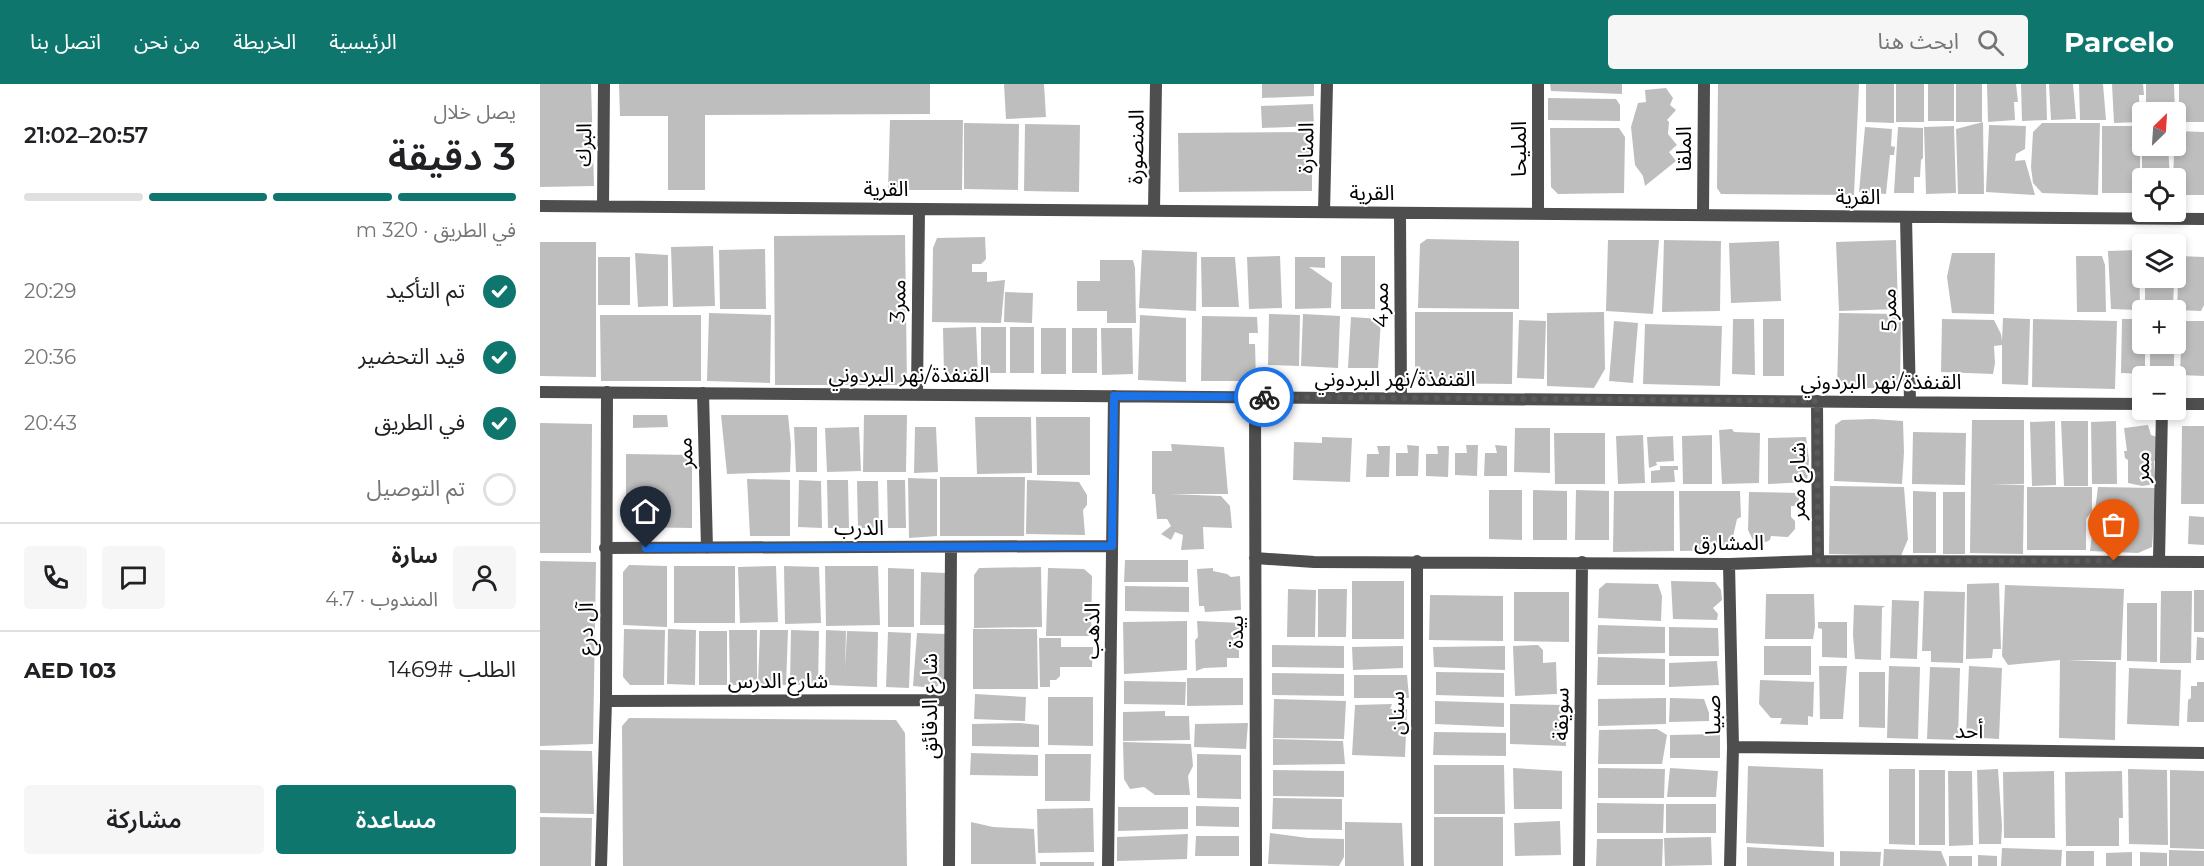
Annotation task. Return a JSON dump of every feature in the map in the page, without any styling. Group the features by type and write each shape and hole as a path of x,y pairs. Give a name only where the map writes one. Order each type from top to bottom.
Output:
{"street":[{"name":"البرك","path":"603,206 604,84"},
{"name":"المنصورة","path":"1154,210 1156,84"},
{"name":"المنارة","path":"1324,212 1327,84"},
{"name":"المليحا","path":"1538,84 1538,214"},
{"name":"الملقا","path":"1704,84 1704,215"},
{"name":"القرية","path":"540,206 2204,219"},
{"name":"ممر3","path":"917,394 919,209"},
{"name":"ممر4","path":"1400,213 1401,398"},
{"name":"ممر5","path":"1906,217 1910,402"},
{"name":"القنفذة/نهر البردوني","path":"540,392 2132,404"},
{"name":"آل درع","path":"601,866 606,701 607,392"},
{"name":"ممر","path":"703,393 707,548"},
{"name":"الذهب","path":"1108,866 1114,396"},
{"name":"بيدة","path":"1255,397 1256,866"},
{"name":"شارع ممر","path":"1817,401 1818,561"},
{"path":"2186,404 2204,404"},
{"name":"ممر","path":"2159,561 2162,420"},
{"name":"الدرب","path":"606,548 1112,546"},
{"name":"شارع الدقائق","path":"949,866 951,547"},
{"name":"المشارق","path":"1255,558 1314,562 1729,564 1818,561 2204,562"},
{"name":"سنان","path":"1417,561 1417,866"},
{"name":"سويقة","path":"1579,866 1582,562"},
{"name":"صبيا","path":"1729,564 1733,747 1730,866"},
{"name":"شارع الدرس","path":"606,701 950,700"},
{"name":"أحد","path":"1733,747 2204,753"}],"building":[{"path":"540,84 591,84 594,186 540,187"},
{"path":"619,84 930,84 930,114 705,115 705,190 668,190 668,116 620,116"},
{"path":"1004,84 1044,84 1046,117 1006,119"},
{"path":"1262,84 1314,84 1314,96 1262,98"},
{"path":"1550,84 1622,84 1622,94 1551,91"},
{"path":"1718,84 1859,84 1854,195 1721,194 1717,188"},
{"path":"1866,84 1894,84 1894,123 1866,122"},
{"path":"1896,84 1924,84 1924,122 1896,122"},
{"path":"1928,84 1954,84 1954,121 1928,121"},
{"path":"1956,84 1982,84 1982,122 1956,122"},
{"path":"1987,84 2016,84 2018,102 2014,102 2015,120 1988,122"},
{"path":"2021,84 2046,84 2047,120 2022,121"},
{"path":"2049,84 2073,84 2076,119 2051,120"},
{"path":"2079,84 2103,84 2106,120 2080,120"},
{"path":"2112,84 2143,84 2144,95 2139,95 2139,102 2132,102 2132,122 2114,123"},
{"path":"2146,84 2174,84 2175,102 2146,102"},
{"path":"2179,84 2204,84 2204,122 2186,122 2186,102 2179,102"},
{"path":"1666,88 1673,98 1670,105 1676,110 1667,120 1669,122 1668,134 1677,145 1669,152 1676,161 1645,186 1643,176 1635,165 1631,127 1638,103 1646,102 1645,90"},
{"path":"1548,98 1616,99 1620,105 1620,121 1548,120"},
{"path":"1313,104 1314,126 1262,128 1261,106"},
{"path":"890,120 963,120 962,190 888,190"},
{"path":"1983,122 1984,194 1958,194 1956,129"},
{"path":"964,123 1019,124 1018,190 964,189"},
{"path":"2042,123 2100,123 2098,195 2042,193 2033,183 2031,167 2033,132"},
{"path":"1025,124 1080,125 1079,192 1024,191"},
{"path":"1989,125 2026,126 2025,149 2016,154 2015,161 2025,160 2035,195 1986,192"},
{"path":"1954,126 1956,193 1926,194 1924,127"},
{"path":"2102,126 2132,126 2132,156 2140,156 2140,168 2132,168 2132,193 2102,193"},
{"path":"1865,127 1892,129 1891,146 1895,147 1894,155 1890,155 1886,194 1859,192"},
{"path":"1898,127 1923,128 1923,158 1920,177 1914,177 1914,193 1894,193"},
{"path":"1550,128 1619,128 1625,137 1624,193 1558,194 1551,187"},
{"path":"2186,131 2204,132 2204,195 2186,195 2186,168 2173,168 2174,156 2186,156"},
{"path":"1312,132 1312,191 1179,192 1178,133"},
{"path":"2142,156 2169,156 2169,168 2142,168"},
{"path":"905,235 907,385 775,385 774,236"},
{"path":"985,237 986,259 981,264 972,264 972,272 987,272 987,282 1005,280 1001,323 932,322 933,248 937,238"},
{"path":"1427,239 1519,241 1519,309 1418,308 1420,244"},
{"path":"1608,240 1659,240 1653,314 1606,311"},
{"path":"1664,240 1721,241 1720,311 1662,312"},
{"path":"1896,240 1898,309 1839,311 1836,242"},
{"path":"1779,241 1781,301 1731,303 1729,243"},
{"path":"540,242 596,242 596,377 540,376"},
{"path":"713,246 715,306 673,307 671,247"},
{"path":"765,249 766,309 720,309 719,250"},
{"path":"1142,250 1197,252 1196,311 1139,308"},
{"path":"2132,250 2132,288 2140,288 2140,300 2132,300 2132,310 2111,309 2108,251"},
{"path":"635,253 668,255 668,306 638,307"},
{"path":"1952,253 1995,253 1994,314 1952,313 1947,277"},
{"path":"1280,256 1282,308 1249,309 1247,257"},
{"path":"1341,256 1375,256 1375,309 1341,309"},
{"path":"2076,256 2102,256 2105,265 2106,312 2077,312"},
{"path":"2186,256 2204,257 2204,305 2201,311 2186,310 2186,300 2177,300 2178,288 2186,288"},
{"path":"598,257 630,257 630,305 598,305"},
{"path":"1201,257 1235,257 1239,307 1202,307"},
{"path":"1295,257 1325,257 1325,268 1309,267 1332,283 1331,308 1295,309"},
{"path":"1100,260 1133,260 1136,323 1107,323 1107,311 1077,311 1077,281 1100,281"},
{"path":"2145,288 2174,288 2173,300 2145,300"},
{"path":"1005,292 1033,293 1032,323 1004,322"},
{"path":"1415,312 1513,312 1512,384 1415,383"},
{"path":"1604,312 1605,369 1594,388 1547,386 1547,313"},
{"path":"709,313 771,315 770,383 707,381"},
{"path":"1839,313 1897,314 1901,320 1900,380 1894,388 1837,388"},
{"path":"1269,314 1300,315 1299,366 1268,365"},
{"path":"1303,314 1340,316 1338,368 1301,366"},
{"path":"600,315 701,315 701,381 601,381"},
{"path":"1140,315 1186,318 1186,382 1138,380"},
{"path":"1202,316 1257,317 1258,333 1249,333 1249,344 1255,344 1256,381 1201,381"},
{"path":"1351,317 1381,319 1378,368 1348,368"},
{"path":"2003,318 2030,319 2028,385 2002,384 2002,345 1994,346 1993,374 1941,372 1942,319 1994,320 2002,341"},
{"path":"1733,319 1754,319 1755,375 1732,374"},
{"path":"1763,319 1784,319 1784,376 1763,376"},
{"path":"2033,319 2117,321 2115,389 2032,387"},
{"path":"2122,319 2132,319 2132,354 2145,354 2145,366 2132,366 2132,373 2121,373"},
{"path":"1519,320 1546,321 1544,379 1517,378"},
{"path":"1614,321 1638,323 1633,383 1609,381"},
{"path":"2186,321 2204,321 2204,376 2186,375 2186,366 2180,366 2181,354 2186,354"},
{"path":"1645,324 1722,326 1720,386 1643,384"},
{"path":"976,327 978,375 944,375 943,328"},
{"path":"981,327 1006,327 1006,373 981,373"},
{"path":"1010,327 1034,327 1034,373 1010,373"},
{"path":"1041,328 1066,328 1066,374 1041,374"},
{"path":"1072,328 1097,328 1097,373 1072,373"},
{"path":"1101,328 1132,328 1133,374 1102,375"},
{"path":"2150,354 2174,354 2174,366 2150,366"},
{"path":"633,415 667,415 668,427 633,428"},
{"path":"721,415 788,415 791,445 790,472 727,474"},
{"path":"864,415 907,415 906,472 863,472"},
{"path":"975,417 1031,417 1032,473 977,474"},
{"path":"1036,417 1090,417 1090,475 1037,475"},
{"path":"1842,420 1903,421 1902,484 1834,481 1835,425"},
{"path":"1972,420 2024,420 2024,484 1990,485 2024,485 2023,554 1970,553"},
{"path":"2055,421 2056,485 2032,486 2030,422"},
{"path":"2061,421 2088,421 2088,486 2064,486"},
{"path":"2116,421 2117,484 2092,484 2091,422"},
{"path":"540,423 592,424 591,553 540,553"},
{"path":"2148,425 2151,435 2157,437 2158,461 2154,461 2155,484 2142,486 2128,483 2124,428"},
{"path":"2182,426 2204,426 2204,504 2181,504"},
{"path":"794,427 817,427 817,472 796,472"},
{"path":"859,427 861,471 827,472 825,428"},
{"path":"915,427 936,427 938,472 914,473"},
{"path":"1515,428 1550,428 1550,473 1514,472"},
{"path":"1732,429 1734,432 1760,433 1759,483 1722,484 1719,430"},
{"path":"1913,432 1966,433 1965,485 1912,484"},
{"path":"1554,433 1605,433 1605,484 1555,484"},
{"path":"1643,435 1645,483 1618,484 1616,436"},
{"path":"1712,435 1712,484 1683,484 1682,436"},
{"path":"1673,436 1674,461 1656,462 1657,465 1649,468 1647,437"},
{"path":"1322,437 1352,438 1350,482 1293,480 1294,442 1322,443"},
{"path":"1806,437 1809,460 1807,482 1768,484 1768,438"},
{"path":"1171,444 1224,447 1228,494 1170,494 1221,496 1230,506 1232,528 1203,527 1204,549 1181,550 1183,535 1175,532 1171,540 1161,534 1171,526 1167,519 1157,519 1155,494 1152,494 1152,451 1172,451"},
{"path":"1407,445 1419,446 1418,476 1396,476 1396,453 1408,453"},
{"path":"1466,445 1478,445 1477,476 1455,475 1455,453 1467,453"},
{"path":"1495,445 1507,446 1507,476 1484,476 1485,453 1497,453"},
{"path":"1377,446 1390,446 1389,477 1366,477 1367,454 1379,454"},
{"path":"1437,446 1449,446 1448,477 1426,476 1426,454 1438,454"},
{"path":"626,454 692,455 692,528 626,527"},
{"path":"1660,466 1678,466 1678,470 1674,470 1675,482 1651,483 1651,471 1660,470"},
{"path":"940,477 1025,477 1024,536 940,536"},
{"path":"908,478 937,479 937,536 909,538"},
{"path":"747,479 790,480 790,536 750,536"},
{"path":"799,480 821,481 822,528 798,527"},
{"path":"827,480 848,480 849,528 828,528"},
{"path":"887,480 905,480 906,528 888,528"},
{"path":"1027,480 1079,482 1087,495 1087,505 1083,510 1085,535 1026,534"},
{"path":"857,481 878,481 879,528 858,528"},
{"path":"1830,486 1904,487 1908,539 1901,556 1829,554"},
{"path":"2027,487 2092,487 2092,511 2086,519 2086,550 2027,550"},
{"path":"2098,487 2156,488 2152,547 2138,553 2090,551"},
{"path":"1489,490 1522,490 1522,540 1489,539"},
{"path":"1533,490 1567,491 1567,540 1533,540"},
{"path":"1576,490 1609,491 1609,540 1575,540"},
{"path":"1614,491 1674,491 1674,551 1613,552"},
{"path":"1679,491 1740,491 1741,517 1737,519 1730,550 1680,551"},
{"path":"1913,491 1936,492 1936,553 1913,553"},
{"path":"1749,492 1799,493 1796,506 1791,506 1791,517 1795,521 1795,529 1788,537 1771,536 1766,542 1753,540 1748,530"},
{"path":"1943,492 1965,492 1965,554 1943,554"},
{"path":"2189,516 2204,517 2204,545 2188,544"},
{"path":"1125,560 1188,560 1188,582 1124,582"},
{"path":"540,561 596,562 593,744 540,746"},
{"path":"629,565 667,566 667,627 623,625 623,572"},
{"path":"674,566 735,566 735,623 674,623"},
{"path":"776,566 778,622 740,623 738,567"},
{"path":"784,566 819,567 821,623 785,624"},
{"path":"825,566 878,566 880,625 826,626"},
{"path":"1041,567 1042,627 974,628 974,575 979,568"},
{"path":"888,568 914,569 914,627 888,627"},
{"path":"1048,568 1084,569 1092,576 1091,636 1046,636"},
{"path":"1213,568 1213,571 1231,577 1240,576 1241,610 1205,612 1204,606 1199,606 1197,569"},
{"path":"921,572 946,573 945,625 920,625"},
{"path":"1352,581 1404,581 1404,639 1352,639"},
{"path":"1671,581 1715,582 1721,590 1722,600 1713,608 1718,614 1717,620 1673,619"},
{"path":"1606,583 1658,584 1662,596 1661,621 1598,618 1599,589"},
{"path":"1999,583 2001,649 1993,649 1992,658 1966,659 1967,584"},
{"path":"2005,585 2124,589 2121,660 2067,660 2116,662 2115,740 2059,738 2060,660 2008,665 2002,656"},
{"path":"1125,586 1189,587 1189,612 1125,611"},
{"path":"1288,589 1316,590 1315,637 1287,637"},
{"path":"1318,589 1347,589 1346,637 1318,637"},
{"path":"2194,590 2204,590 2204,632 2194,632"},
{"path":"1924,591 1965,592 1963,663 1931,662 1931,651 1922,651"},
{"path":"2161,591 2192,591 2191,663 2160,663"},
{"path":"1514,592 1569,592 1569,642 1514,641"},
{"path":"1766,594 1814,594 1813,639 1765,639"},
{"path":"1430,595 1503,596 1503,641 1429,640"},
{"path":"1892,600 1919,601 1917,659 1890,658"},
{"path":"2127,603 2157,603 2157,662 2127,661"},
{"path":"1854,605 1885,606 1882,608 1881,660 1855,659"},
{"path":"1187,621 1187,670 1124,674 1123,622"},
{"path":"1197,621 1241,623 1241,637 1233,639 1233,644 1239,650 1239,658 1227,658 1227,667 1204,668 1196,671"},
{"path":"1818,622 1847,622 1847,658 1822,657 1822,629 1818,628"},
{"path":"1598,625 1665,627 1665,653 1597,654"},
{"path":"1669,627 1718,628 1719,656 1669,656"},
{"path":"624,629 665,630 664,685 630,685 623,677"},
{"path":"668,629 696,630 695,685 667,684"},
{"path":"973,629 1037,629 1038,689 973,689"},
{"path":"729,630 757,630 757,685 730,685"},
{"path":"760,630 788,630 786,685 758,684"},
{"path":"791,630 819,631 818,685 790,685"},
{"path":"826,630 846,631 845,669 847,631 878,632 877,687 825,685"},
{"path":"699,631 727,631 727,685 699,685"},
{"path":"888,632 911,633 909,688 886,687"},
{"path":"917,633 946,634 947,681 934,688 913,686"},
{"path":"2197,637 2204,638 2204,660 2196,660"},
{"path":"1039,638 1061,638 1061,647 1093,647 1092,667 1060,667 1060,676 1056,680 1050,680 1050,687 1040,687"},
{"path":"1272,645 1344,646 1344,668 1272,667"},
{"path":"1538,645 1543,650 1543,663 1556,662 1557,694 1515,696 1513,646"},
{"path":"1403,646 1403,668 1353,670 1352,647"},
{"path":"1505,646 1505,670 1434,667 1433,647"},
{"path":"1764,646 1811,646 1811,675 1764,675"},
{"path":"1598,657 1665,659 1665,685 1597,685"},
{"path":"1717,661 1719,685 1669,687 1669,663"},
{"path":"1819,666 1847,666 1843,719 1820,719"},
{"path":"1889,666 1920,667 1918,739 1887,738"},
{"path":"1969,666 2002,668 1999,739 1966,737"},
{"path":"1930,667 1960,668 1958,740 1927,739"},
{"path":"2129,668 2181,670 2179,726 2127,724"},
{"path":"1436,672 1504,673 1504,697 1436,695"},
{"path":"1859,672 1885,672 1885,728 1859,727"},
{"path":"1272,673 1344,674 1344,696 1272,695"},
{"path":"1354,675 1407,675 1409,698 1354,698"},
{"path":"1187,678 1243,678 1243,705 1187,706"},
{"path":"1760,680 1814,682 1813,717 1808,716 1808,725 1780,724 1782,718 1771,718 1759,704"},
{"path":"1124,681 1186,682 1185,705 1124,704"},
{"path":"2197,682 2204,682 2204,722 2187,722 2191,686 2197,686"},
{"path":"975,694 1026,697 1025,721 974,719"},
{"path":"1048,697 1093,697 1093,746 1048,745"},
{"path":"1666,698 1666,724 1598,726 1598,699"},
{"path":"1670,698 1704,699 1709,721 1669,722"},
{"path":"1274,699 1346,701 1344,739 1273,738"},
{"path":"1435,701 1504,703 1504,727 1435,724"},
{"path":"1392,704 1390,709 1407,709 1405,757 1352,755 1355,705"},
{"path":"1510,704 1565,705 1566,746 1510,744"},
{"path":"1165,711 1165,716 1189,716 1190,740 1123,741 1123,712"},
{"path":"629,718 896,720 905,733 907,866 623,866 622,726"},
{"path":"1248,723 1246,749 1194,747 1195,724"},
{"path":"972,724 1039,725 1039,747 972,746"},
{"path":"1657,729 1667,735 1662,764 1598,764 1599,730"},
{"path":"1434,732 1506,733 1506,756 1433,755"},
{"path":"1720,734 1720,758 1670,758 1670,735"},
{"path":"1273,739 1343,741 1345,764 1273,765"},
{"path":"1123,742 1191,744 1193,766 1188,776 1190,795 1155,795 1144,787 1130,789 1124,779"},
{"path":"540,750 592,751 594,814 540,813"},
{"path":"971,753 1038,755 1038,776 970,775"},
{"path":"1045,754 1091,754 1090,801 1045,801"},
{"path":"1197,754 1241,755 1241,799 1197,798"},
{"path":"1434,765 1504,765 1505,814 1434,814"},
{"path":"1748,766 1823,769 1824,847 1746,843"},
{"path":"1513,768 1562,771 1562,809 1514,809"},
{"path":"1598,768 1665,769 1664,798 1598,798"},
{"path":"1670,768 1718,771 1716,797 1667,797"},
{"path":"1889,769 1915,769 1915,845 1889,844"},
{"path":"1998,769 2001,844 1979,844 1977,770"},
{"path":"2128,769 2167,770 2168,845 2129,844"},
{"path":"1273,770 1344,771 1344,797 1273,796"},
{"path":"1919,770 1945,770 1945,845 1919,845"},
{"path":"2170,770 2204,771 2204,849 2170,848"},
{"path":"1948,771 1972,771 1973,845 1949,846"},
{"path":"2054,771 2055,838 2004,838 2003,772"},
{"path":"2122,771 2123,818 2119,818 2119,846 2066,846 2065,772"},
{"path":"1273,798 1342,799 1342,830 1272,829"},
{"path":"1597,803 1664,804 1663,833 1597,833"},
{"path":"1666,804 1716,804 1716,833 1666,833"},
{"path":"1196,806 1239,807 1239,827 1196,826"},
{"path":"1118,807 1188,807 1188,829 1118,831"},
{"path":"1093,808 1094,852 1038,853 1037,809"},
{"path":"540,817 592,818 591,866 540,866"},
{"path":"1434,817 1503,817 1503,866 1434,866"},
{"path":"1560,821 1561,855 1515,856 1514,823"},
{"path":"971,822 993,827 1034,829 1036,864 971,864"},
{"path":"1345,822 1402,823 1404,866 1345,866"},
{"path":"1270,833 1308,838 1344,839 1344,857 1339,866 1268,864"},
{"path":"1188,834 1187,859 1117,861 1117,837"},
{"path":"1196,836 1239,836 1239,856 1195,856"},
{"path":"1711,837 1712,865 1665,866 1664,838"},
{"path":"1597,839 1663,839 1662,866 1596,866"},
{"path":"1747,847 1834,852 1834,866 1747,866"},
{"path":"2002,848 2062,850 2061,866 2001,866"},
{"path":"1884,849 1941,851 1947,866 1883,866"},
{"path":"2169,850 2204,851 2204,866 2169,866"},
{"path":"1840,851 1881,852 1880,866 1840,866"},
{"path":"2066,851 2094,851 2094,866 2066,866"},
{"path":"2132,852 2132,866 2106,866 2106,853"},
{"path":"2140,852 2167,853 2167,866 2140,866"},
{"path":"1978,855 1997,856 1997,866 1978,866"},
{"path":"1949,856 1972,856 1972,866 1949,866"},
{"path":"1040,862 1094,862 1094,866 1040,866"}],"way so far":[{"path":"1264,397 1817,401 1818,561 2114,561"}],"route":[{"path":"646,548 1112,546 1114,396 1264,397"}]}
